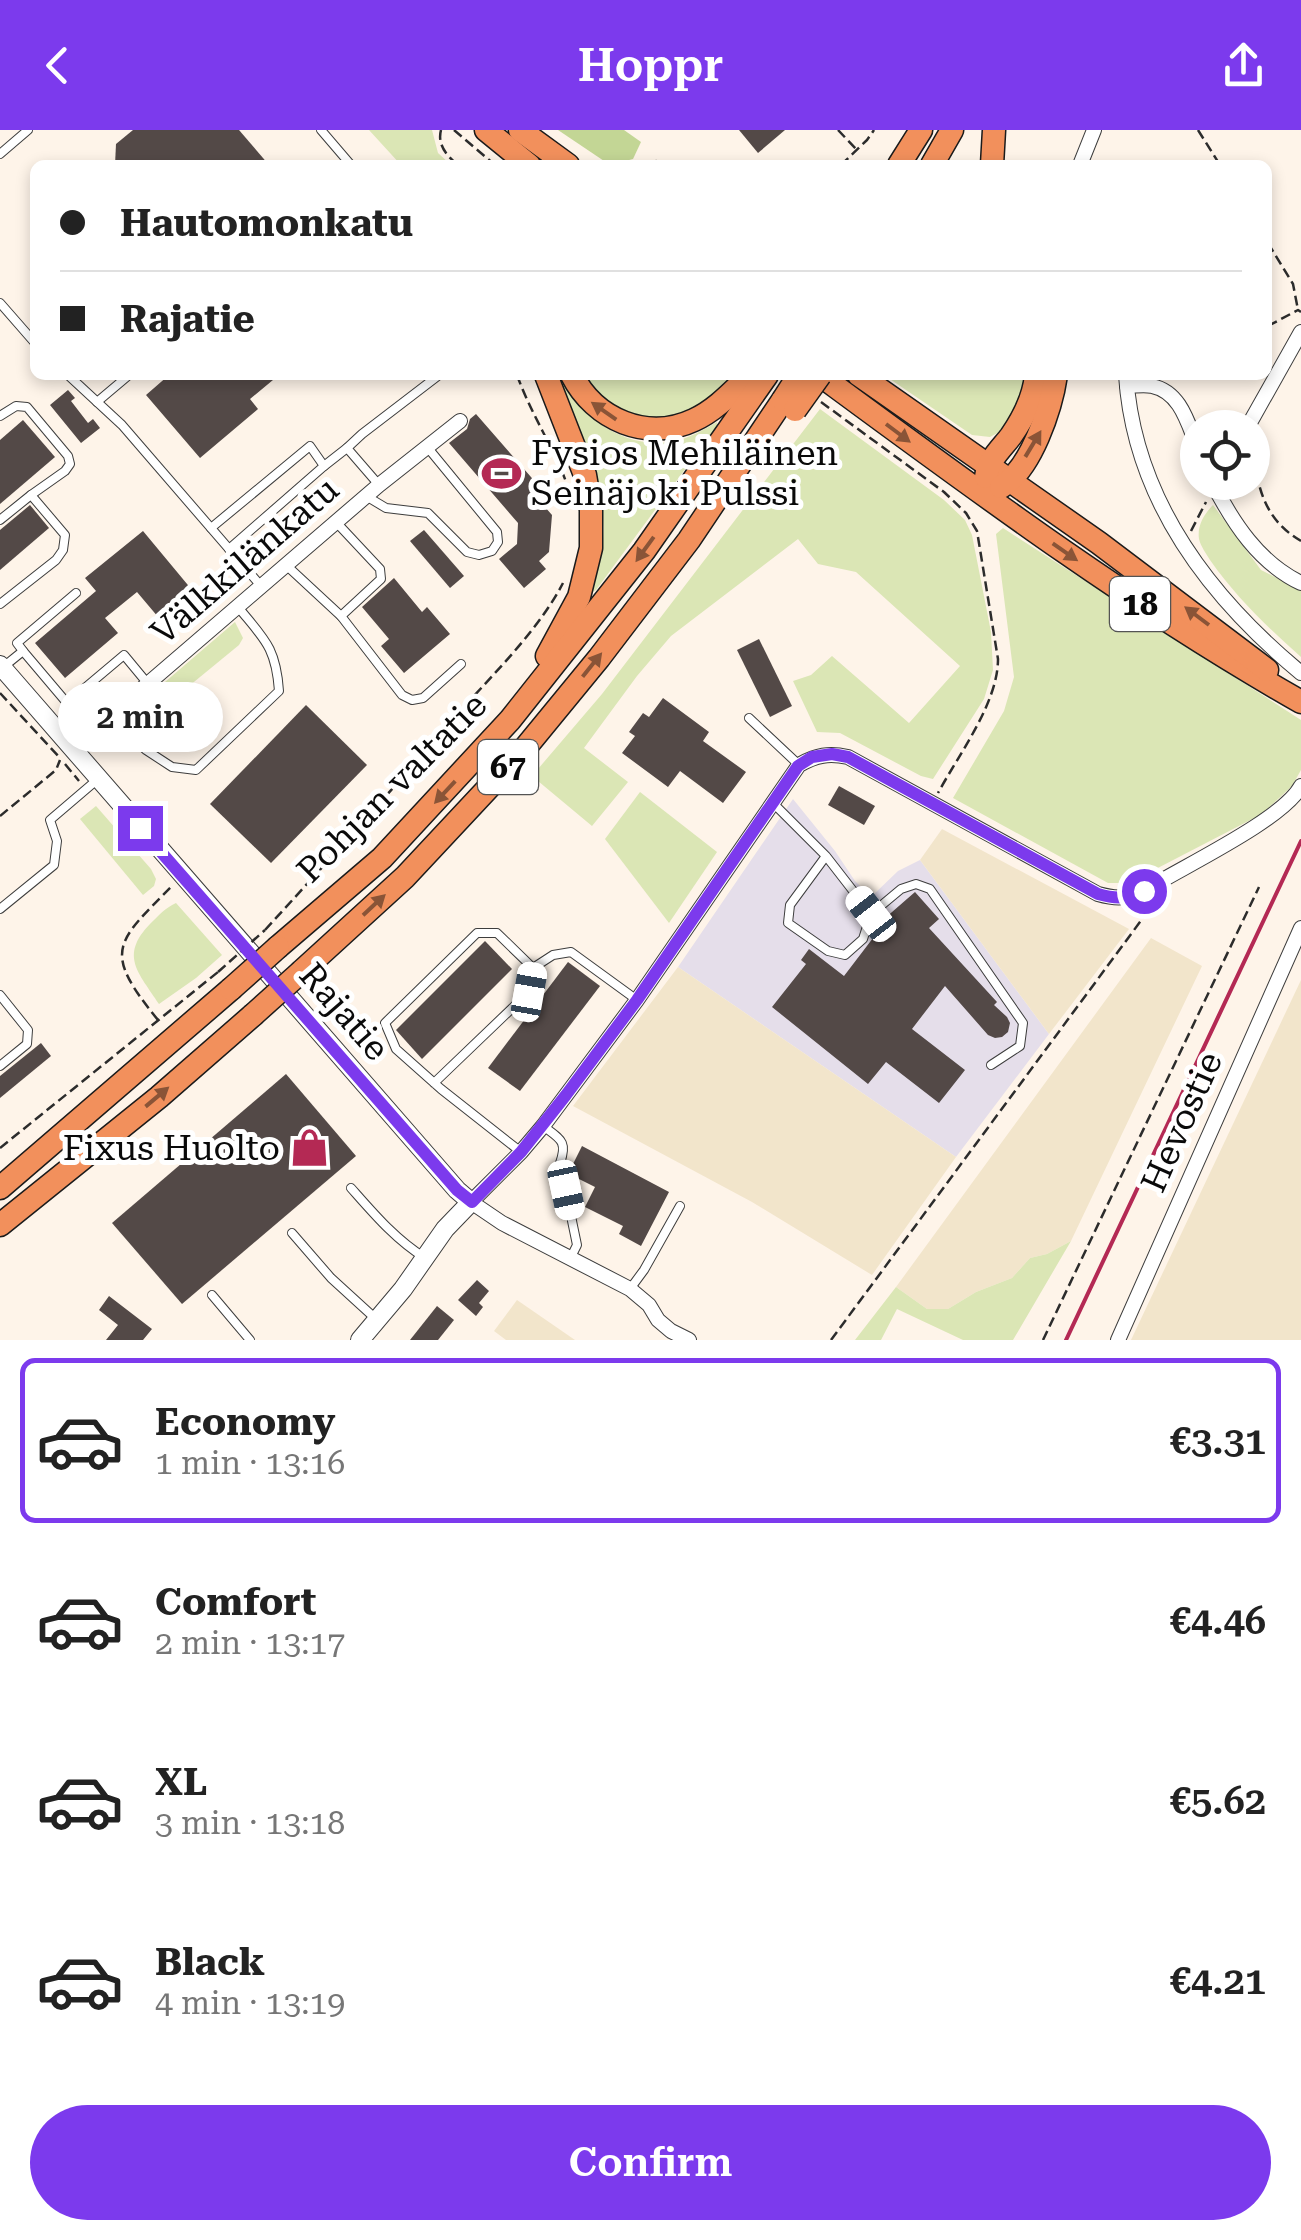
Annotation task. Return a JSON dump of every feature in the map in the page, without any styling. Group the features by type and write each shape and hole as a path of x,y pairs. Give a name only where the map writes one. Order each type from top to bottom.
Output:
{"highway":[{"path":"486,130 523,160"},
{"path":"520,130 561,160"},
{"path":"902,160 921,130"},
{"path":"935,160 952,130"},
{"path":"992,160 994,130"},
{"path":"510,720 579,597 591,548 591,510 585,475 548,380"},
{"path":"575,380 595,407 616,420 640,428 666,428 693,421 757,380"},
{"name":"Pohjan valtatie","path":"0,1188 271,939 382,858 510,720 644,551 759,380"},
{"name":"18","path":"867,380 1114,554 1247,653 1301,700"},
{"path":"985,497 987,466 1025,414 1036,380"},
{"path":"985,497 1010,482 1042,428 1055,380"},
{"name":"Pohjan valtatie","path":"0,1225 159,1096 405,877 521,753 806,391"},
{"name":"18","path":"806,391 985,497 1250,674 1301,700"},
{"path":"0,1170 224,980"}],"street":[{"path":"1082,160 1094,130"},
{"path":"1257,410 1301,332"},
{"path":"1182,410 1172,395 1127,380 1128,408 1136,442 1150,481 1185,546 1231,608 1301,673"},
{"name":"Välkkilänkatu","path":"72,749 460,420"},
{"path":"1224,500 1260,554 1278,571 1301,582"},
{"name":"Rajatie","path":"1,666 457,1190 502,1223 630,1289 649,1305 658,1320 689,1340"},
{"path":"360,1340 445,1229 543,1126 637,1000 798,766 812,757 848,757 1098,894 1117,899 1130,897 1162,880 1269,817 1301,786"},
{"name":"Hevostie","path":"1118,1340 1301,928"}],"lane":[{"path":"0,154 28,130"},
{"path":"321,130 346,160"},
{"path":"0,303 30,337"},
{"path":"74,380 122,425 261,586"},
{"path":"98,402 123,380"},
{"path":"229,549 362,434 433,380"},
{"path":"0,416 16,406 27,407 68,456 70,464 0,520"},
{"path":"211,528 310,446 324,466"},
{"path":"366,496 386,508 428,513 467,552 479,555 492,550 498,542 497,532 428,446"},
{"path":"347,448 379,485"},
{"path":"0,604 56,560 63,550 64,535 32,495"},
{"path":"336,522 380,569 381,578 341,616"},
{"path":"286,565 341,616 402,695 412,700 423,698 461,664"},
{"path":"76,593 16,643 67,703 124,655 148,684"},
{"path":"78,694 106,720 172,767 196,770 278,691 271,648 238,606"},
{"path":"1,666 23,651"},
{"path":"749,718 798,766"},
{"path":"0,909 54,864 57,841 50,820 98,778"},
{"path":"772,802 826,856 871,914"},
{"path":"826,856 790,905 788,923 828,950 845,955 863,939 871,914 901,890 916,884 930,889 1023,1022 1020,1046 990,1065"},
{"path":"521,1152 396,1049 385,1023 477,933 497,933 533,968"},
{"path":"434,1083 529,992 533,968 553,954 572,952 637,1000"},
{"path":"0,995 28,1030 27,1044 0,1066"},
{"path":"543,1126 562,1141 564,1150 560,1163 577,1246 570,1260"},
{"path":"351,1188 387,1229 425,1258"},
{"path":"630,1289 680,1206"},
{"path":"292,1234 330,1278 378,1320"},
{"path":"212,1295 250,1340"}],"path":[{"path":"441,130 442,148 453,160"},
{"path":"454,130 489,160"},
{"path":"838,130 857,150"},
{"path":"846,160 874,130"},
{"path":"1198,130 1217,160"},
{"path":"1272,250 1292,284 1299,311 1272,324"},
{"path":"806,391 944,492 966,513 976,531 998,673 984,710 932,802"},
{"path":"1185,546 1207,500"},
{"path":"1265,500 1274,521 1301,542"},
{"path":"0,816 56,770 58,762 72,749"},
{"path":"831,1340 1156,899 1162,880"},
{"path":"158,1020 129,979 120,952 135,923 174,884"},
{"path":"1043,1340 1259,887"},
{"path":"0,1148 158,1020 224,980 271,939"}],"shaded area":[{"path":"793,799 871,897 898,871 920,860 1049,1034 956,1157 678,967"},
{"path":"942,829 1129,929 1049,1034 920,860"},
{"path":"1151,938 1202,966 1071,1241 1030,1258 1012,1278 976,1292 948,1309 927,1309 896,1287"},
{"path":"678,967 956,1157 872,1275 752,1202 573,1106"},
{"path":"1301,980 1301,1340 1131,1340"},
{"path":"517,1300 575,1340 506,1340 494,1331"}],"green space":[{"path":"369,130 432,130 438,153 446,160 396,160"},
{"path":"558,130 624,130 641,142 633,159 603,160"},
{"path":"559,380 565,380 592,418 640,441 680,440 717,422 591,593 603,531 602,507 591,462"},
{"path":"588,380 732,380 701,406 676,417 634,416 598,395"},
{"path":"891,380 1027,380 1007,428 990,437 972,435"},
{"path":"820,409 944,500 965,520 972,535 991,632 993,670 984,699 933,779 840,733 817,732 793,681 811,675 832,656 909,723 960,666 856,572 818,564 798,539 671,636 584,748 628,782 592,826 532,776 602,694"},
{"path":"1213,505 1261,570 1301,590 1301,657 1241,599 1204,550 1199,529"},
{"path":"1003,528 1301,720 1301,770 1292,786 1262,814 1122,883 1108,883 953,798 1004,711 1014,677 996,534"},
{"path":"235,622 243,638 239,645 144,723 132,717 130,712"},
{"path":"640,792 717,852 669,923 605,839"},
{"path":"96,806 151,869 156,879 154,886 143,895 80,819"},
{"path":"176,903 222,955 159,1004 135,964 134,955 141,935"},
{"path":"1071,1241 1013,1340 963,1340 897,1309 881,1340 855,1340 896,1287 927,1309 948,1309 976,1292 1012,1278 1030,1258"}],"building":[{"path":"133,130 239,130 265,160 115,160 116,144"},
{"path":"739,130 785,130 758,153"},
{"path":"163,380 273,380 250,399 258,409 200,458 146,395"},
{"path":"68,390 75,398 71,401 88,423 93,419 100,428 81,443 50,405"},
{"path":"476,414 552,501 545,507 552,515 549,552 539,561 546,569 524,588 499,559 517,544 518,523 449,443 467,429"},
{"path":"23,420 55,457 0,504 0,440"},
{"path":"30,505 49,528 0,570 0,530"},
{"path":"424,530 464,576 450,588 410,541"},
{"path":"143,531 197,596 164,624 137,592 105,618 118,633 65,678 35,643 96,591 85,578"},
{"path":"394,578 422,612 427,607 450,634 404,673 381,646 389,639 362,607"},
{"path":"759,639 792,706 770,717 737,650"},
{"path":"663,698 709,732 703,741 746,772 723,803 680,771 668,787 622,753 635,736 629,732 643,713 649,717"},
{"path":"306,705 367,765 271,863 210,804"},
{"path":"839,786 875,806 864,825 828,805"},
{"path":"915,892 939,919 929,928 997,1002 994,1005 1010,1023 1002,1037 988,1035 945,986 912,1029 965,1070 939,1103 886,1062 868,1084 772,1007 806,964 801,960 809,949 844,976 884,919"},
{"path":"485,941 512,969 422,1059 396,1030"},
{"path":"568,962 600,986 520,1091 488,1068"},
{"path":"41,1043 51,1056 0,1098 0,1076"},
{"path":"286,1074 356,1156 182,1304 112,1223"},
{"path":"582,1146 669,1192 641,1246 619,1234 623,1226 585,1207 595,1187 573,1176 571,1168"},
{"path":"477,1280 489,1291 479,1303 483,1307 476,1316 458,1300"},
{"path":"109,1296 152,1329 143,1340 106,1340 118,1325 99,1310"},
{"path":"437,1306 454,1320 438,1340 410,1340"}],"railway":[{"path":"1066,1340 1301,841"}],"place":[{"name":"Fysios Mehiläinen Seinäjoki Pulssi","path":"501,473"},
{"name":"Fixus Huolto","path":"310,1148"}],"route":[{"path":"140,828 457,1190 472,1202 543,1126 637,1000 798,766 812,757 848,757 1098,894 1117,899 1144,891"}]}
